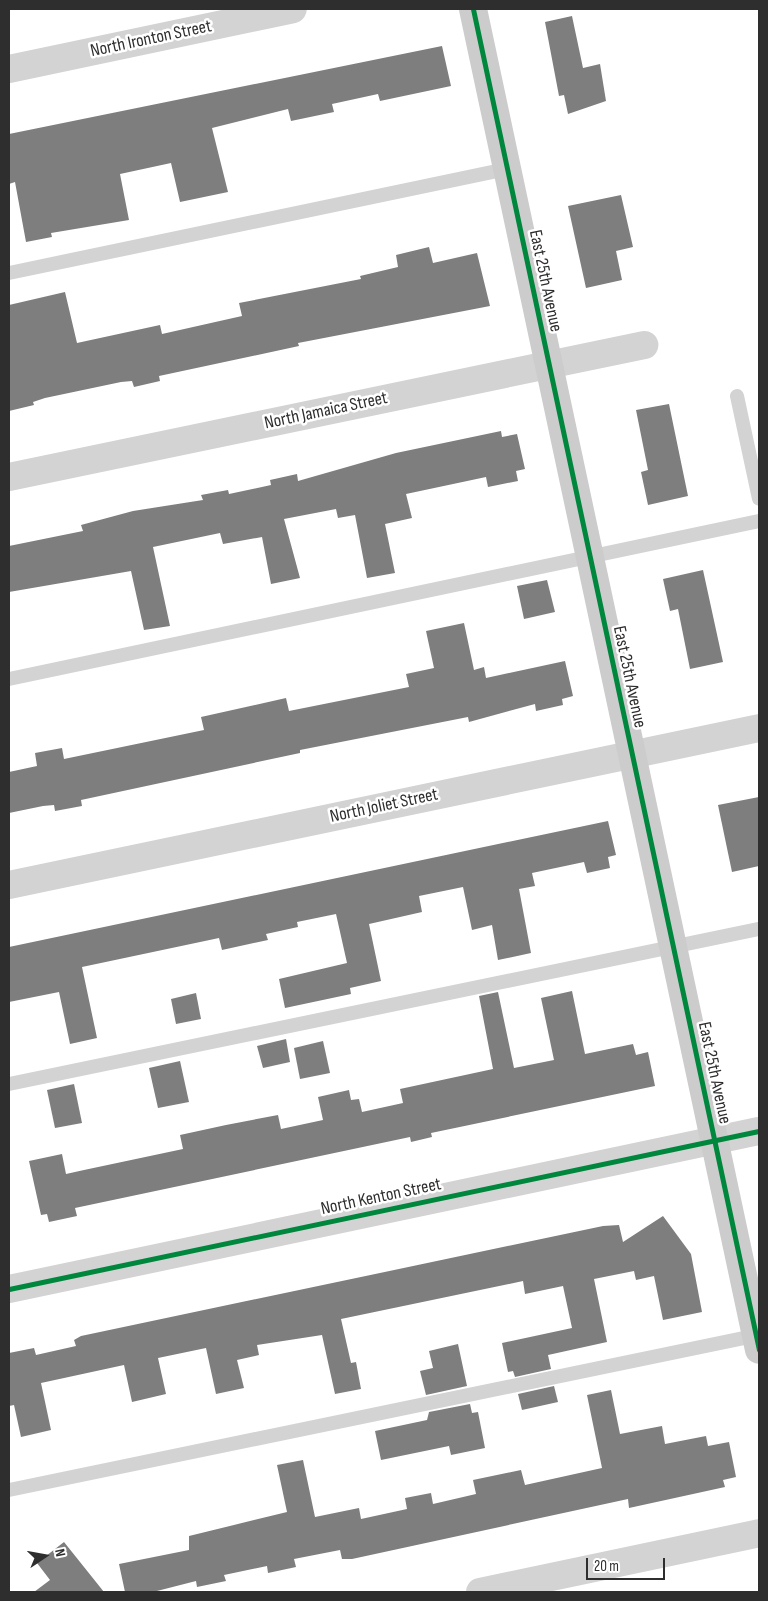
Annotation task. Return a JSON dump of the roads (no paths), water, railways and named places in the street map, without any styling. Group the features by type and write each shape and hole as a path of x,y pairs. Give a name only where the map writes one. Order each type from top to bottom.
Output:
{"street":[{"name":"North Ironton Street","path":"9,69 293,9"},
{"name":"East 25th Avenue","path":"473,9 758,1340"},
{"name":"North Jamaica Street","path":"9,477 644,345"},
{"name":"North Joliet Street","path":"9,885 759,728"},
{"name":"North Kenton Street","path":"9,1289 759,1131"},
{"path":"480,1592 759,1533"}],"lane":[{"path":"9,273 507,169"},
{"path":"737,396 759,499"},
{"path":"9,679 759,521"},
{"path":"9,1084 759,929"},
{"path":"9,1490 758,1340"}]}
